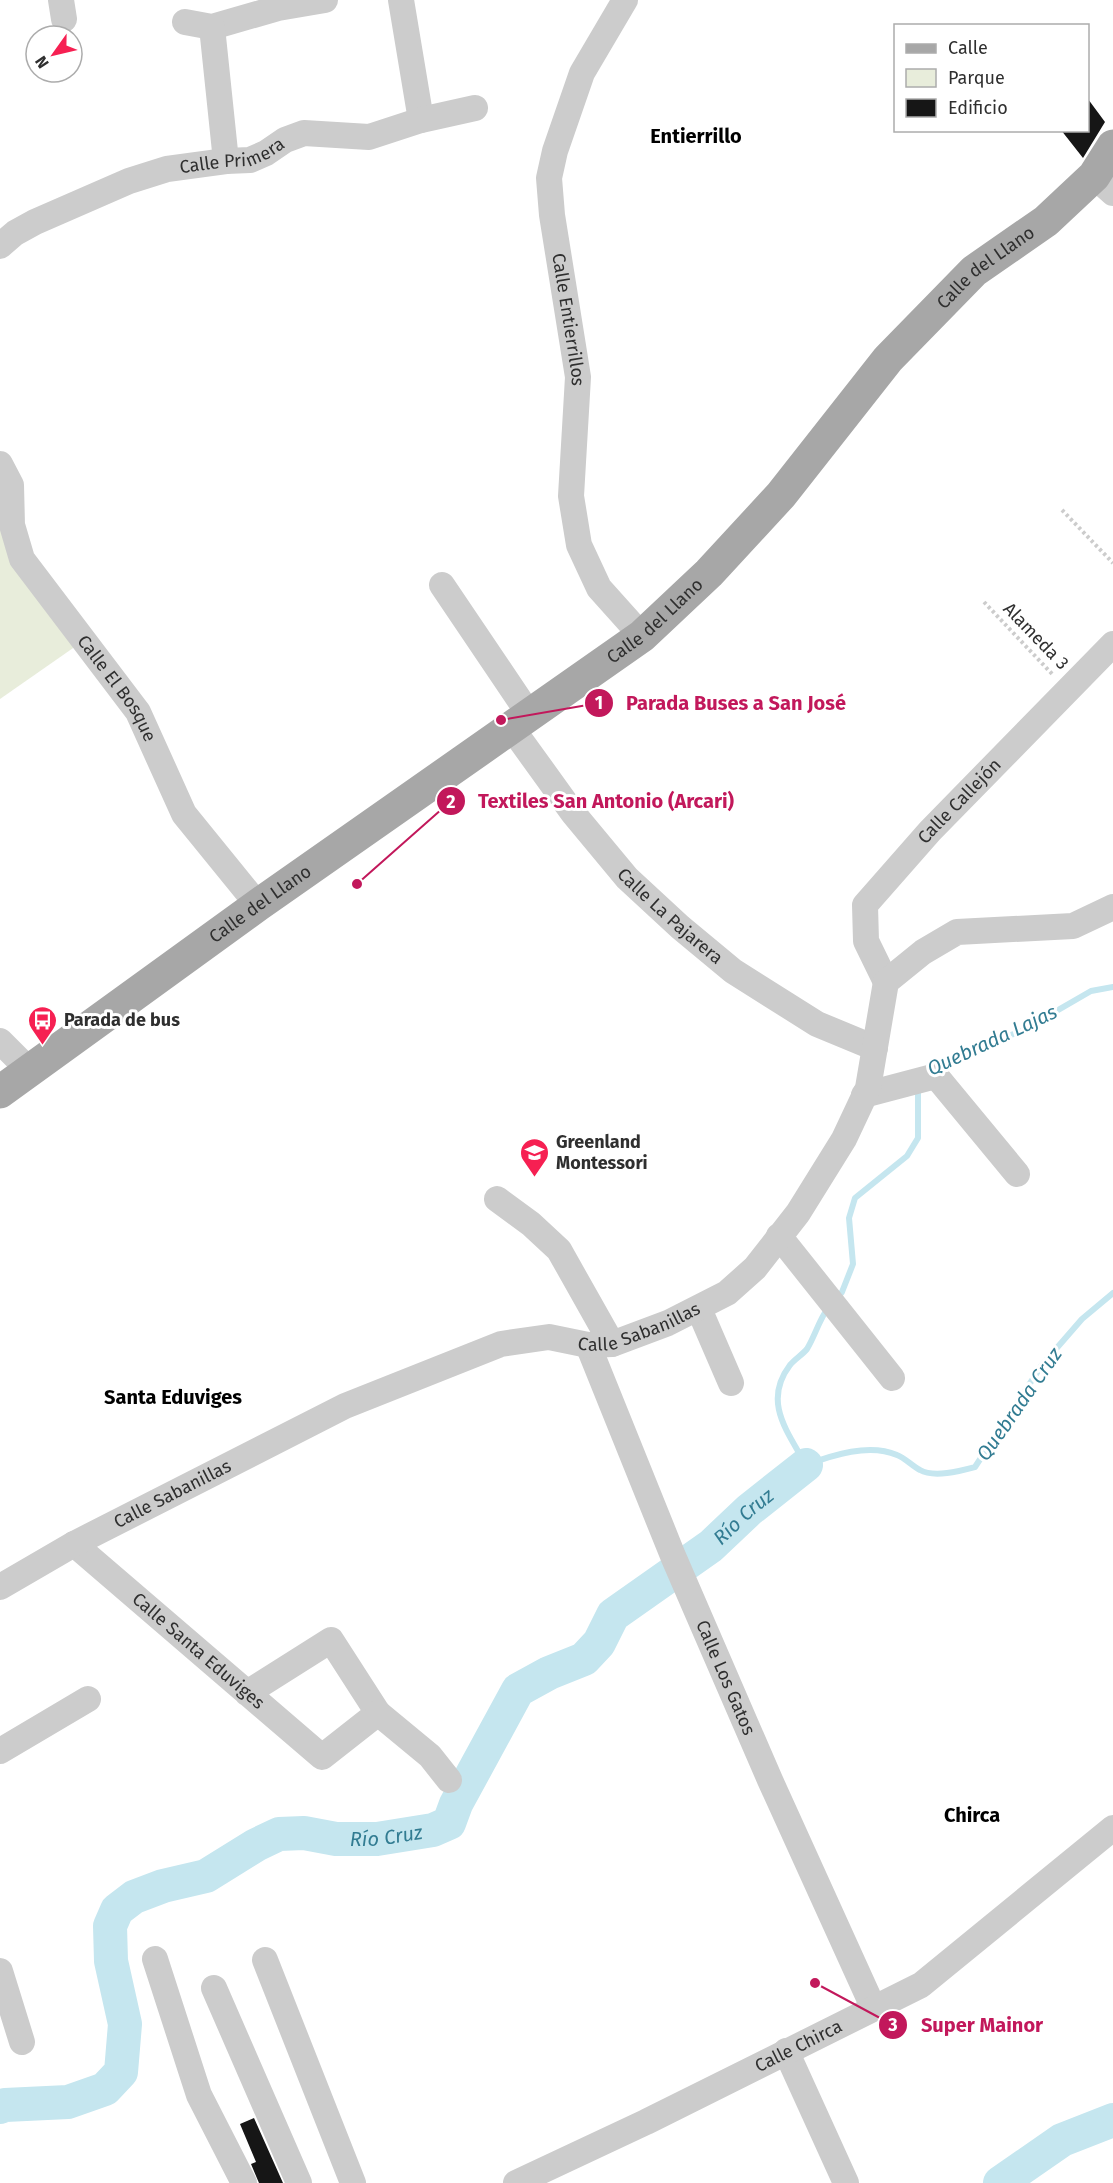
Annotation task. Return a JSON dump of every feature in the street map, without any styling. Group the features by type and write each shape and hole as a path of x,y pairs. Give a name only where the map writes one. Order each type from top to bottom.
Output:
{"main road":[{"name":"Calle del Llano","path":"0,1092 258,905 642,636 709,573 781,495 888,359 974,271 1103,184 1113,146"}],"street":[{"path":"185,22 212,27 278,8 325,0"},
{"path":"401,0 421,120"},
{"name":"Calle Entierrillos","path":"625,0 582,73 555,151 549,178 552,215 578,377 571,496 579,545 599,588 642,636"},
{"path":"212,27 226,161"},
{"name":"Calle Primera","path":"0,246 15,233 35,222 129,181 167,169 250,160 266,153 285,140 304,133 369,137 421,120 475,108"},
{"name":"Calle El Bosque","path":"0,464 11,485 12,525 22,559 138,712 184,814 258,905"},
{"name":"Calle La Pajarera","path":"442,585 573,813 627,878 680,927 733,971 817,1024 875,1048"},
{"name":"Calle Callejón","path":"886,982 866,941 865,905 930,831 1113,644"},
{"path":"886,982 923,952 957,932 1073,926 1113,907"},
{"name":"Calle Sabanillas","path":"0,1587 74,1544 345,1406 501,1344 549,1337 600,1344 699,1309 728,1293 755,1268 798,1213 844,1139 868,1088 886,982"},
{"path":"0,1041 30,1071"},
{"path":"864,1095 936,1076 1017,1174"},
{"name":"Calle Los Gatos","path":"497,1199 531,1224 558,1250 600,1344 673,1556 770,1780 873,2007"},
{"path":"779,1236 892,1378"},
{"path":"699,1309 731,1383"},
{"name":"Calle Santa Eduviges","path":"74,1544 322,1757 378,1713"},
{"path":"247,1693 332,1641 378,1713 430,1756 449,1780"},
{"path":"0,1751 88,1699"},
{"name":"Calle Chirca","path":"516,2183 646,2122 921,1985 1113,1828"},
{"path":"155,1959 199,2095 244,2183"},
{"path":"265,1960 353,2183"},
{"path":"0,1971 22,2042"},
{"path":"214,1988 298,2183"},
{"path":"786,2051 846,2183"}],"path":[{"path":"1062,510 1113,563"},
{"name":"Alameda 3","path":"984,602 1067,689"}],"green space":[{"path":"0,493 76,646 0,699"}],"building":[{"path":"1089,100 1105,122 1083,158 1063,132 1089,132"},
{"path":"254,2118 283,2183 259,2183 251,2164 256,2162 240,2124"}],"waterway":[{"name":"Quebrada Lajas","path":"929,1066 1020,1032 1091,991 1113,987"},
{"name":"Quebrada Lajas","path":"837,1298 842,1292 853,1264 849,1218 855,1198 907,1156 918,1138 918,1086"},
{"name":"Quebrada Cruz","path":"828,1308 807,1349 790,1365 778,1392 781,1416 806,1465 839,1454 875,1450 897,1455 926,1472 940,1474 975,1467 1042,1365 1082,1319 1113,1293"},
{"name":"Río Cruz","path":"0,2107 68,2102 105,2089 121,2072 125,2024 111,1961 110,1926 117,1910 134,1897 163,1886 206,1876 256,1845 279,1834 304,1833 336,1839 377,1839 433,1830 449,1823 456,1804 518,1690 549,1673 584,1659 599,1643 613,1615 711,1546 749,1510 806,1465"},
{"path":"1000,2183 1062,2140 1113,2120"}],"place":[{"name":"Parada Buses a San José","path":"501,720"},
{"name":"Textiles San Antonio (Arcari)","path":"357,884"},
{"name":"Parada de bus","path":"43,1046"},
{"name":"Greenland Montessori","path":"535,1178"},
{"name":"Super Mainor","path":"815,1983"}],"district":[{"name":"Entierrillo","path":"696,136"},
{"name":"Santa Eduviges","path":"173,1397"},
{"name":"Chirca","path":"972,1815"}]}
